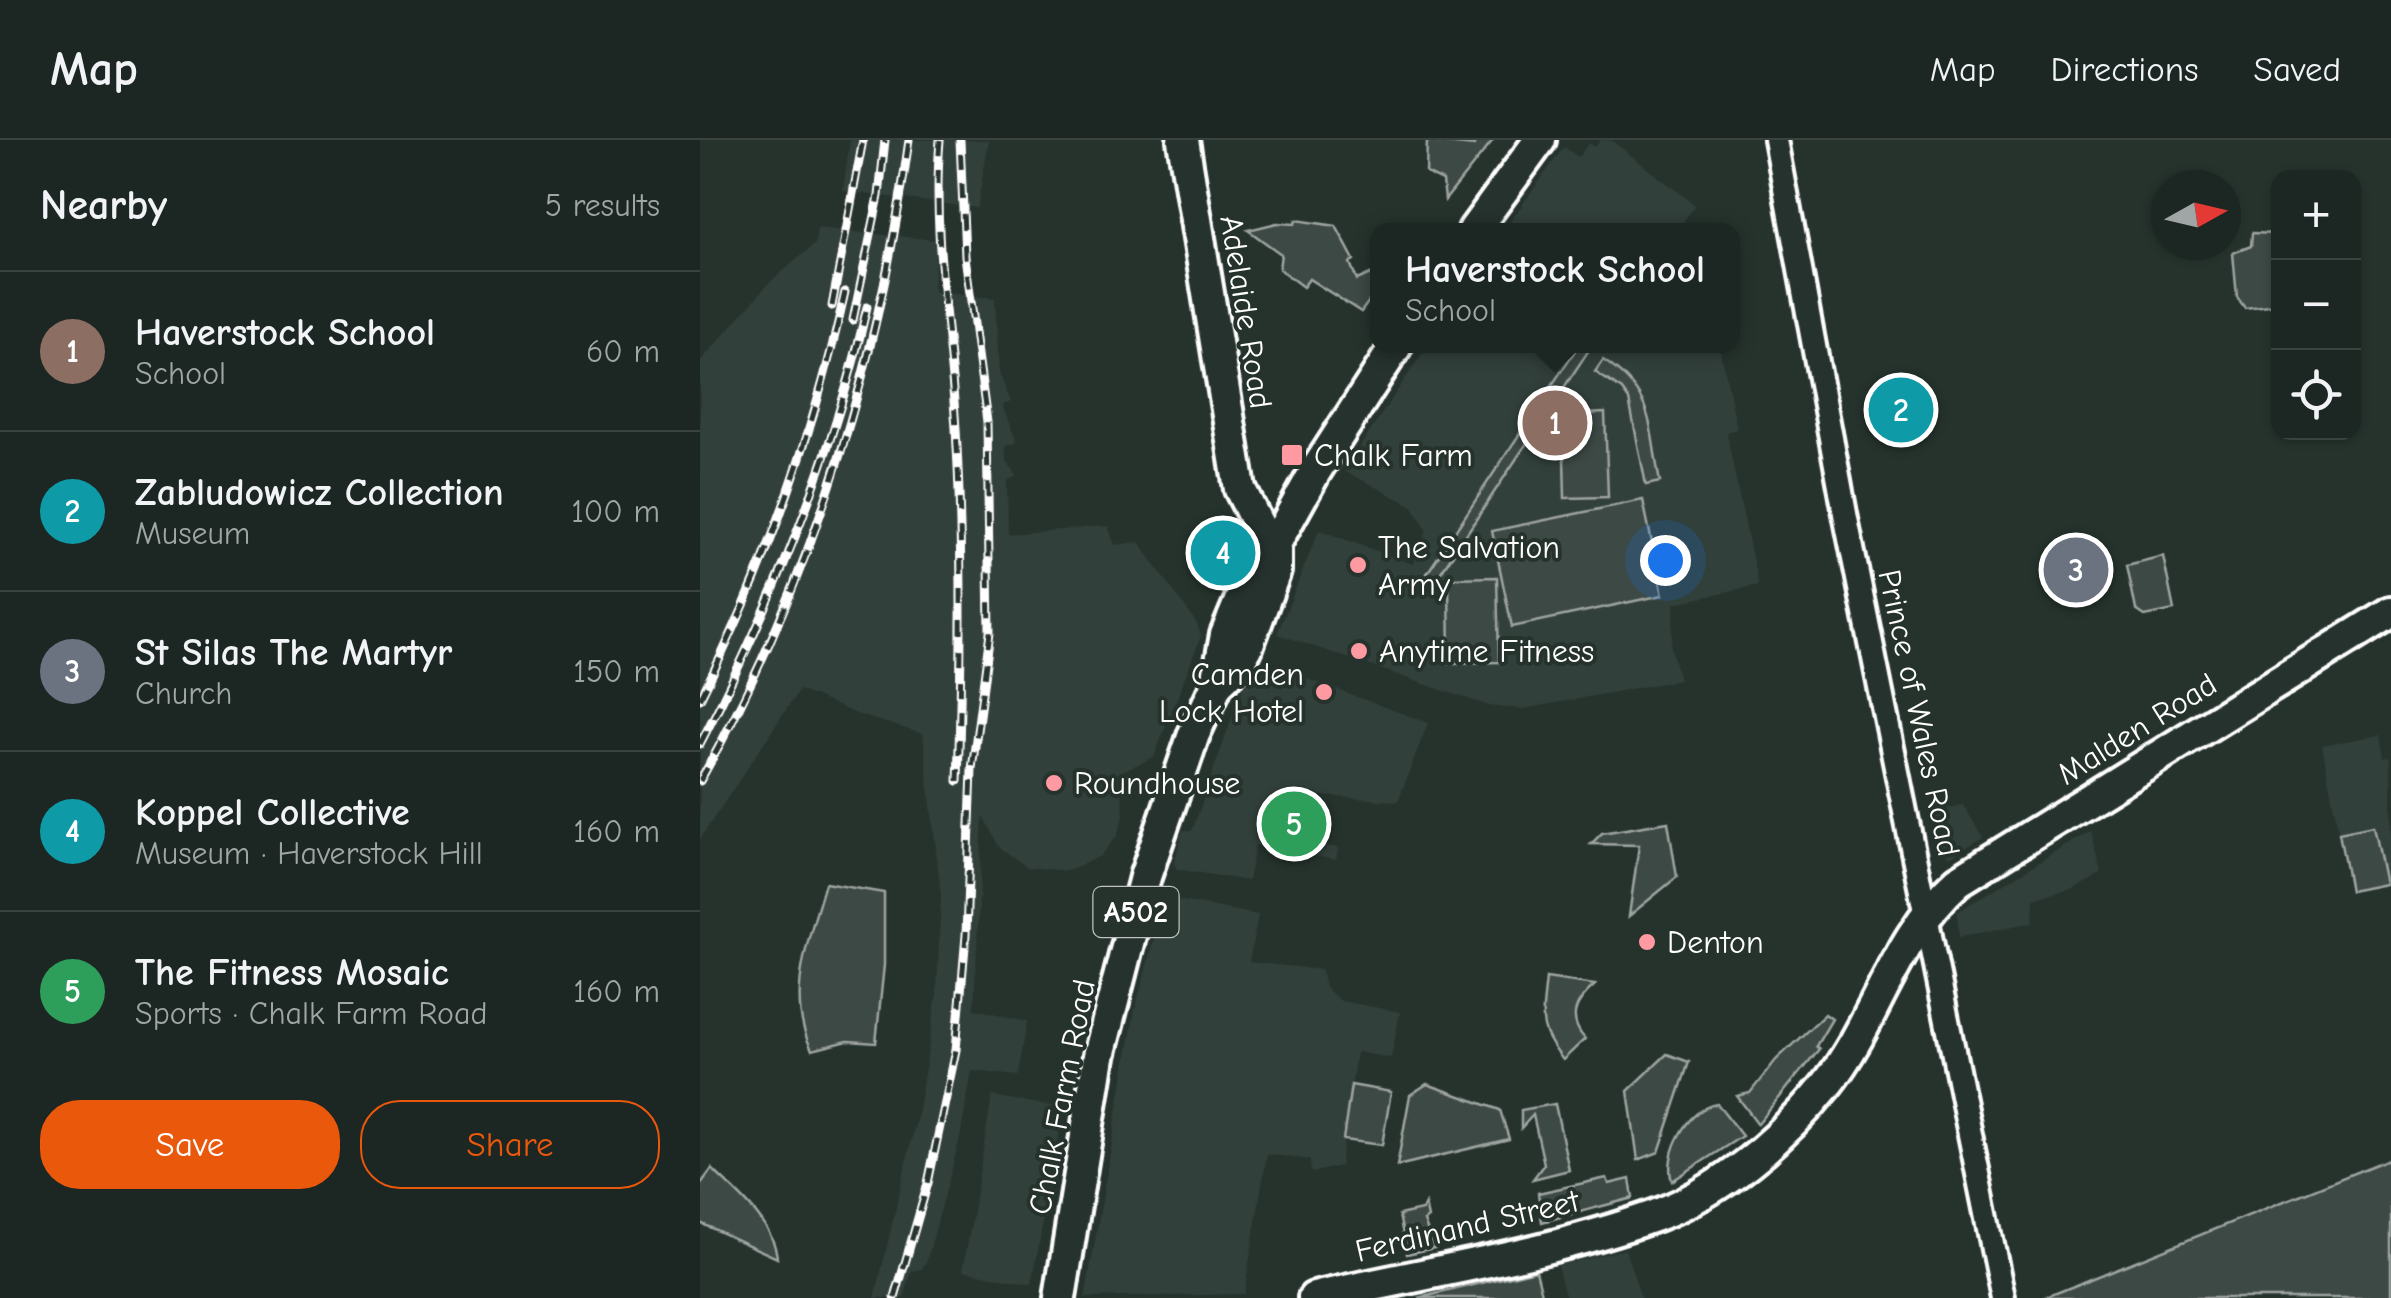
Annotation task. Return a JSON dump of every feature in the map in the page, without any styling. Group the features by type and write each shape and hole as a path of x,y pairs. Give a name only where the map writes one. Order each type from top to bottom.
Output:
{"main road":[{"name":"Adelaide Road","path":"1182,140 1240,489 1260,529 1276,544"},
{"path":"1479,223 1540,140"},
{"name":"A502","path":"1276,544 1316,470 1391,353"},
{"name":"Chalk Farm Road","path":"1060,1298 1100,1056 1145,877 1170,797 1217,684 1217,666 1239,633 1256,562 1276,544"},
{"name":"Malden Road","path":"1635,1221 1665,1211 1731,1173 1786,1131 1843,1061 1901,948 1925,913 1958,882 2391,612"},
{"name":"Ferdinand Street","path":"1314,1298 1635,1221"}],"street":[{"name":"Prince of Wales Road","path":"1776,140 2003,1298"}],"shaded area":[{"path":"850,140 989,140 977,208 843,191"},
{"path":"1475,140 1493,140 1445,200 1443,181 1426,173 1427,141 1474,146"},
{"path":"1601,140 1611,140 1695,205 1682,223 1509,223 1564,147 1578,157 1589,143 1595,147"},
{"path":"1296,220 1336,226 1354,260 1350,263 1357,280 1370,274 1370,300 1361,312 1309,279 1303,287 1279,269 1281,254 1248,230 1277,223 1295,224"},
{"path":"817,228 936,240 933,292 995,298 999,373 1011,402 1003,405 1017,442 1005,447 1006,459 1017,476 1007,481 1008,534 1108,526 1115,545 1139,542 1197,624 1201,636 1154,757 1120,772 1124,815 1117,836 1100,856 1068,871 1027,867 999,847 983,816 974,1009 1027,1021 1018,1076 972,1071 960,1138 927,1260 922,1269 912,1271 904,1298 875,1298 917,1116 937,995 941,894 923,734 859,715 799,690 700,839 700,362 769,283 815,244"},
{"path":"2252,233 2271,234 2271,305 2245,308 2237,297 2234,260 2241,260 2241,250 2251,246"},
{"path":"1422,353 1721,353 1737,429 1726,432 1758,586 1675,603 1671,648 1679,680 1523,709 1489,706 1277,634 1319,530 1413,564 1427,530 1413,506 1344,471"},
{"path":"1573,353 1587,353 1435,581 1426,575"},
{"path":"1603,360 1633,386 1641,399 1651,428 1660,482 1646,485 1629,400 1622,390 1595,372"},
{"path":"1605,413 1608,497 1565,498 1563,415"},
{"path":"1643,500 1663,595 1512,627 1492,531"},
{"path":"2163,556 2174,610 2145,616 2136,610 2127,565"},
{"path":"1497,577 1499,662 1450,663 1449,578"},
{"path":"1253,659 1428,723 1398,801 1307,795 1305,801 1323,803 1317,844 1338,848 1336,860 1255,845 1248,881 1177,869 1174,863 1183,830 1192,831"},
{"path":"2381,735 2385,758 2391,757 2391,883 2350,891 2322,745"},
{"path":"1963,805 1983,837 1950,857 1938,847 1931,811"},
{"path":"1668,822 1677,877 1629,916 1639,845 1591,844 1602,833"},
{"path":"2373,826 2385,884 2350,891 2339,833"},
{"path":"2091,831 2102,874 2072,890 2034,898 2033,922 1959,937 1957,912"},
{"path":"825,883 884,893 884,965 876,1043 848,1041 812,1050 804,1030 800,1009 802,967"},
{"path":"1165,898 1258,915 1249,962 1321,970 1325,988 1341,1001 1400,1012 1391,1058 1356,1052 1340,1166 1311,1173 1310,1160 1267,1154 1244,1294 1085,1298 1135,1010"},
{"path":"1546,978 1595,985 1576,1010 1576,1024 1585,1039 1563,1060 1543,1022"},
{"path":"1825,1014 1832,1019 1816,1046 1819,1049 1758,1124 1737,1096 1750,1093 1776,1060"},
{"path":"1667,1054 1689,1062 1659,1152 1638,1160 1628,1091"},
{"path":"1427,1084 1500,1110 1509,1139 1397,1166 1410,1095"},
{"path":"1351,1085 1391,1092 1382,1145 1343,1140"},
{"path":"992,1096 1063,1108 1032,1284 963,1270"},
{"path":"1555,1104 1569,1170 1533,1179 1544,1164 1533,1115 1521,1128 1521,1110"},
{"path":"1717,1104 1742,1136 1672,1181 1671,1158 1680,1134 1696,1114"},
{"path":"2391,1158 2391,1298 2044,1298"},
{"path":"712,1169 761,1221 777,1258 700,1223 700,1185"},
{"path":"1607,1178 1609,1184 1630,1179 1633,1198 1542,1222 1538,1193"},
{"path":"1425,1204 1428,1218 1424,1221 1434,1248 1407,1254 1399,1215 1422,1210"},
{"path":"1625,1249 1641,1298 1566,1298 1557,1266"},
{"path":"1536,1270 1543,1298 1419,1298"}],"railway":[{"path":"832,306 863,140"},
{"path":"853,320 879,196 885,140"},
{"path":"700,781 776,628 835,470 879,307 909,140"},
{"path":"940,140 938,213 960,517 958,781"},
{"path":"895,1298 928,1183 956,1050 966,935 972,769 990,633 987,422 965,256 960,140"},
{"path":"700,699 746,601 785,500 803,449 845,292"},
{"path":"700,744 752,639 797,531 836,420 867,307"}],"place":[{"name":"Zabludowicz Collection","path":"1901,410"},
{"name":"Haverstock School","path":"1555,423"},
{"name":"Chalk Farm","path":"1292,455"},
{"name":"Koppel Collective","path":"1223,553"},
{"name":"The Salvation Army","path":"1358,565"},
{"name":"St Silas The Martyr","path":"2076,570"},
{"name":"Anytime Fitness","path":"1359,651"},
{"name":"Camden Lock Hotel","path":"1324,692"},
{"name":"Roundhouse","path":"1054,783"},
{"name":"The Fitness Mosaic","path":"1294,824"},
{"name":"Denton","path":"1647,942"}]}
